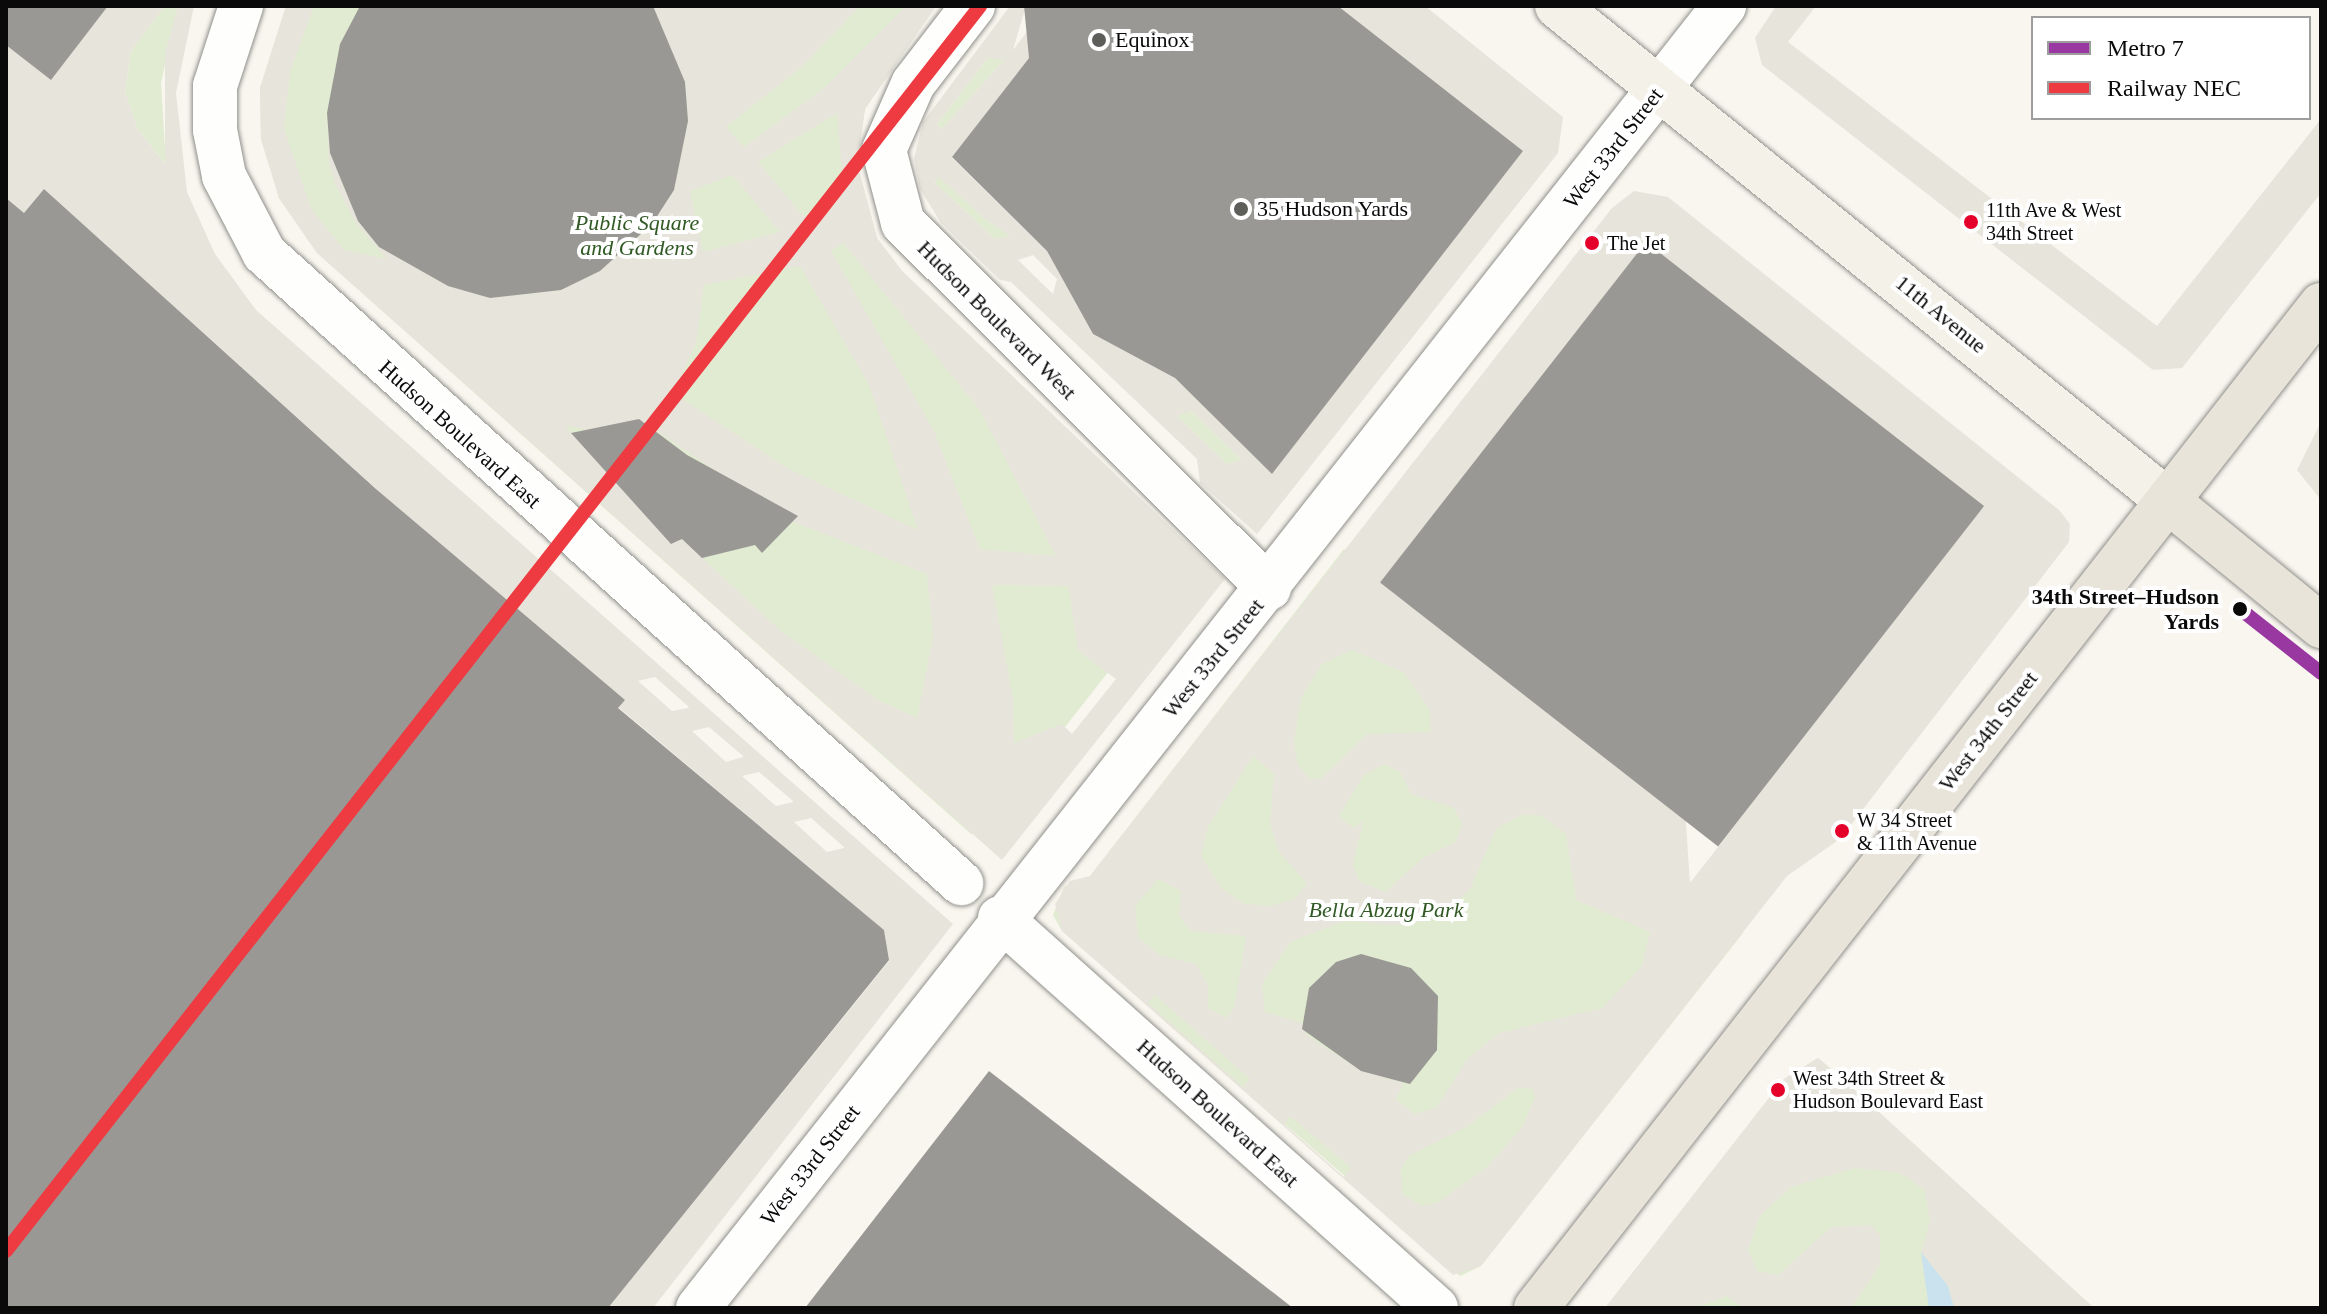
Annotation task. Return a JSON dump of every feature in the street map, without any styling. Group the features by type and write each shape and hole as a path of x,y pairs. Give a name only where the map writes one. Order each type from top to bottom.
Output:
{"main road":[{"name":"11th Avenue","path":"1557,6 1662,87 2321,626"},
{"name":"West 34th Street","path":"1536,1308 2321,305"}],"street":[{"name":"Hudson Boulevard East","path":"241,6 215,86 215,130 224,176 264,253 961,883"},
{"name":"Hudson Boulevard West","path":"973,6 913,84 884,150 903,223 1269,588"},
{"name":"West 33rd Street","path":"698,1308 1000,918 1269,588 1724,6"},
{"name":"Hudson Boulevard East","path":"1000,918 1436,1308"}],"green space":[{"path":"165,6 178,6 161,83 166,165 137,128 125,91 131,51"},
{"name":"Public Square and Gardens","path":"286,6 936,6 865,109 857,163 877,238 902,271 1115,474 1193,564 981,834 971,834 317,253 279,198 261,139 260,88"},
{"path":"988,58 1005,59 942,129 937,124"},
{"path":"939,176 985,219 1011,236 995,239 934,182"},
{"path":"1191,411 1242,460 1227,464 1176,415"},
{"name":"Bella Abzug Park","path":"1344,549 1743,933 1481,1266 1460,1276 1062,931 1053,915 1064,887 1090,876"},
{"path":"1818,1058 2094,1308 1605,1308 1784,1079"}],"shaded area":[{"path":"108,6 165,6 131,51 125,91 137,128 165,164 165,53 178,6 194,6 176,93 187,192 215,254 256,310 953,924 653,1308 608,1308 889,961 884,930 618,707 44,189 24,213 6,198 6,45 53,77","holes":["655,677 689,707 672,711 638,681","709,727 743,757 726,762 692,731","759,772 793,802 776,806 742,776","811,818 844,848 827,852 794,822"]},
{"path":"286,6 314,6 290,72 284,129 311,208 344,250 387,259 357,225 335,184 329,163 327,113 330,153 358,221 379,247 448,286 490,298 561,290 600,271 652,224 674,190 688,121 685,82 649,6 860,6 804,65 726,127 744,147 824,88 906,6 936,6 865,109 857,163 877,238 902,271 1225,579 1002,860 317,253 279,198 261,139 260,88","holes":["837,113 842,171 829,198 804,217 758,162","732,175 780,232 703,252 690,191","843,243 979,409 1056,556 980,549 934,431 831,251","800,266 869,385 918,530 787,468 673,393 696,343 704,285","639,419 791,521 927,574 933,637 917,718 880,701 781,631 682,539 671,543 564,425 592,431","992,585 1068,586 1078,651 1116,679 1072,734 1062,724 1014,743 1013,698"]},
{"path":"1010,6 1026,6 1013,50 1029,29 1029,58 952,158 1047,251 1093,334 1175,378 1272,474 1523,151 1338,6 1425,6 1563,117 1558,153 1257,534 1200,483 1197,459 1011,282 1000,280 941,223 920,189 914,159 923,122","holes":["988,58 1004,60 942,129 937,124","939,177 985,219 1010,236 995,239 934,182","1033,255 1057,279 1053,294 1018,260","1191,411 1241,460 1227,464 1177,416"]},
{"path":"1776,6 1816,6 1788,42 2157,326 2321,119 2321,193 2182,368 2153,370 1762,65 1755,38"},
{"path":"1634,191 1668,197 2059,510 2070,524 2069,542 1840,839 1787,876 1481,1266 1453,1275 1062,931 1055,904 1070,881 1090,876 1612,208","holes":["1646,243 1982,508 1690,883","1352,650 1403,672 1429,709 1431,732 1367,734 1320,779 1311,779 1298,765 1294,742 1301,698 1322,664","1253,756 1274,774 1270,823 1278,851 1307,883 1296,898 1271,906 1245,904 1222,889 1201,856 1208,827","1385,764 1400,772 1411,794 1454,808 1462,824 1456,842 1423,858 1385,892 1359,881 1353,865 1363,821 1354,828 1339,816 1364,775","1521,815 1540,815 1566,834 1576,900 1650,932 1642,966 1602,1008 1499,1033 1467,1059 1437,1107 1415,1114 1396,1100 1403,1083 1361,1071 1308,1036 1300,1022 1265,1012 1262,984 1290,942 1347,920 1393,926 1439,918 1470,889 1496,829","1158,879 1181,891 1179,916 1190,931 1246,936 1234,1008 1226,1018 1208,1008 1208,985 1196,964 1160,955 1138,937 1135,906","1155,995 1250,1079 1243,1087 1148,1003","1518,1088 1533,1089 1535,1098 1522,1127 1488,1166 1437,1203 1422,1206 1402,1194 1401,1168 1409,1156 1465,1128","1290,1116 1351,1168 1344,1177 1284,1124"]},
{"path":"2321,422 2321,500 2297,470"},
{"path":"1818,1058 2094,1308 1954,1308 1948,1286 1921,1252 1930,1221 1924,1189 1900,1173 1855,1168 1791,1187 1759,1217 1748,1250 1757,1271 1778,1275 1831,1227 1872,1225 1880,1235 1880,1265 1851,1308 1743,1308 1727,1296 1695,1308 1605,1308 1784,1079"}],"water":[{"path":"1921,1252 1948,1286 1954,1308 1929,1308"}],"building":[{"path":"6,6 108,6 51,80 6,45"},
{"path":"360,6 653,6 685,82 688,121 674,190 652,224 600,271 561,290 490,298 448,286 379,247 358,221 330,153 327,113 340,44"},
{"name":"35 Hudson Yards","path":"1024,6 1338,6 1523,151 1272,474 1175,378 1093,334 1047,251 952,157 1029,58"},
{"path":"44,189 376,489 625,700 618,708 884,930 889,960 608,1308 6,1308 6,198 24,213"},
{"path":"1646,242 1984,506 1718,847 1380,582"},
{"path":"639,419 687,455 798,516 762,553 755,545 702,558 682,539 671,544 571,433"},
{"path":"1361,954 1411,968 1438,996 1437,1050 1410,1084 1361,1071 1302,1029 1309,988 1336,962"},
{"path":"989,1071 1293,1308 805,1308"}],"metro line":[{"name":"7","path":"2240,609 2321,673"}],"rail line":[{"name":"NEC","path":"6,1251 980,6"}],"place":[{"name":"Equinox","path":"1099,40"},
{"name":"35 Hudson Yards","path":"1241,209"},
{"name":"11th Ave & West 34th Street","path":"1971,222"},
{"name":"The Jet","path":"1592,243"},
{"name":"34th Street–Hudson Yards","path":"2240,609"},
{"name":"W 34 Street & 11th Avenue","path":"1842,831"},
{"name":"West 34th Street & Hudson Boulevard East","path":"1778,1090"}]}
